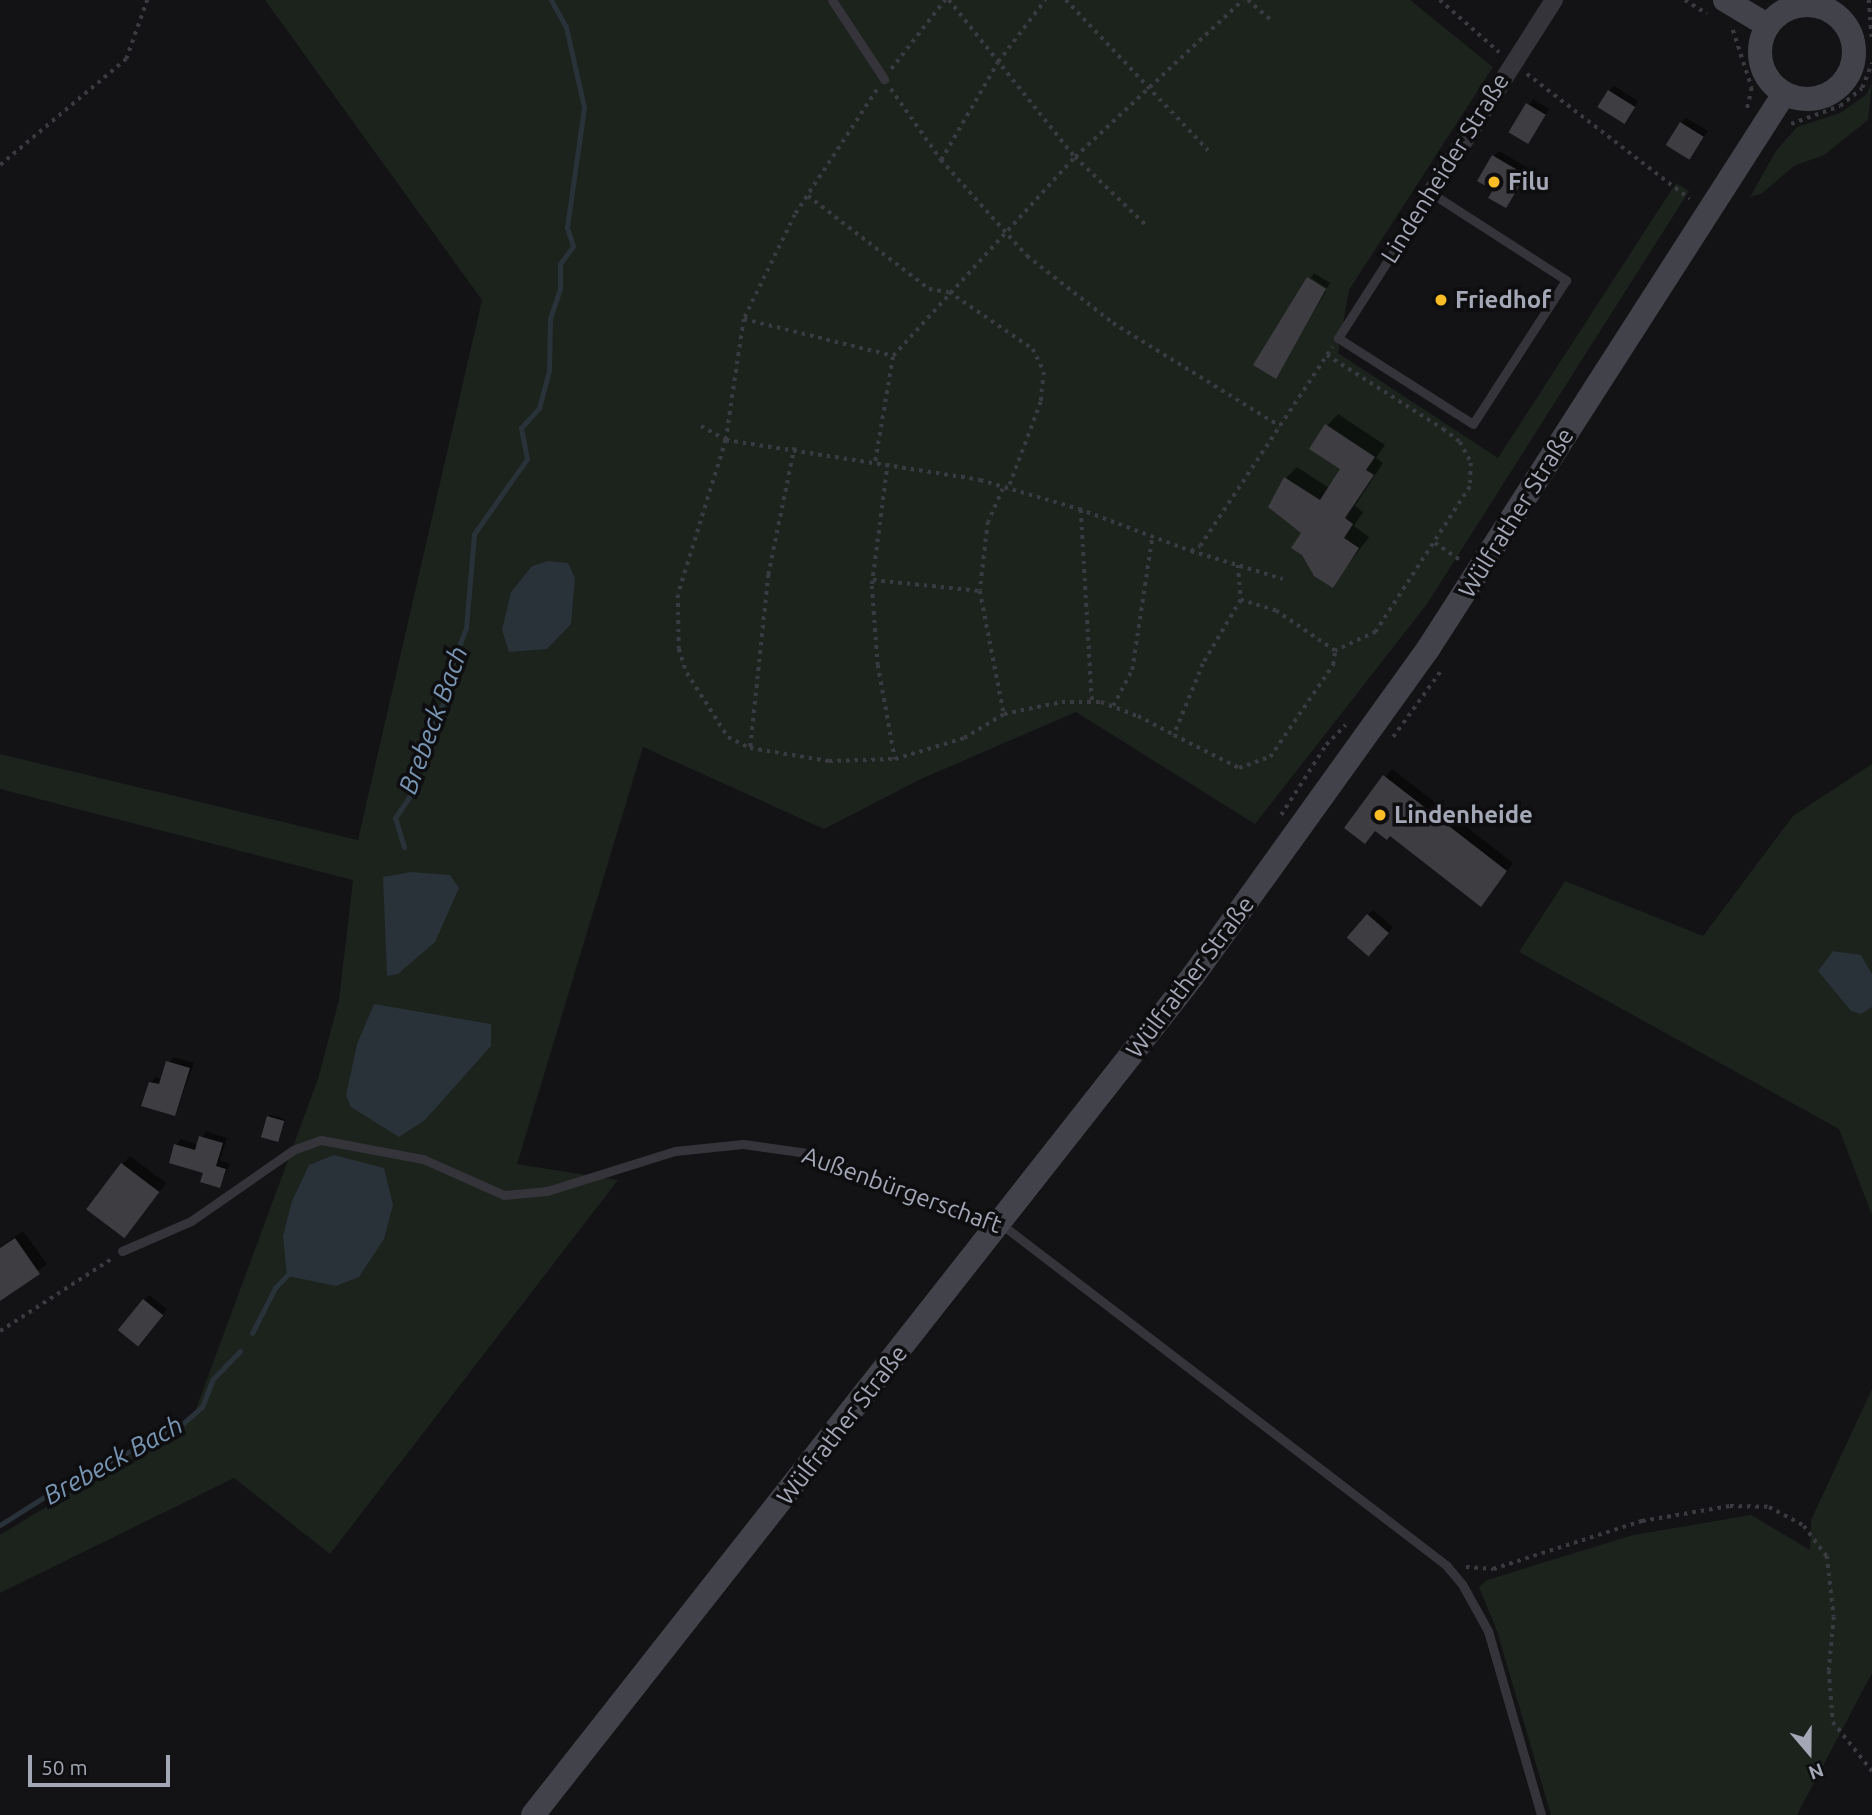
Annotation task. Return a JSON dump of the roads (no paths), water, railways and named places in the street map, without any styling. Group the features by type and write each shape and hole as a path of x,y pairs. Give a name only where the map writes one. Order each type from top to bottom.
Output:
{"main road":[{"path":"1734,5 1767,25"},
{"path":"1796,6 1835,6 1851,35 1854,51 1843,82 1816,98 1784,94 1772,84 1761,63 1760,39 1767,25 1796,6"},
{"name":"Wülfrather Straße","path":"533,1815 1001,1224 1193,976 1428,649 1696,202 1784,94"}],"street":[{"name":"Lindenheider Straße","path":"1431,193 1554,0"}],"lane":[{"path":"832,0 884,79"},
{"name":"Lindenheider Straße","path":"1431,193 1566,280 1473,424 1338,338 1431,193"},
{"name":"Außenbürgerschaft","path":"122,1251 191,1221 293,1150 321,1140 423,1159 504,1195 547,1191 675,1151 743,1144 807,1153 1001,1224 1446,1565 1462,1584 1488,1631 1541,1815"}],"waterway":[{"name":"Brebeck Bach","path":"404,847 395,818 409,797 428,735 448,693 451,667 466,628 474,534 527,459 521,428 539,408 549,370 550,318 560,289 560,264 573,246 567,227 584,107 566,27 551,0"},
{"name":"Brebeck Bach","path":"252,1333 275,1288 291,1271"},
{"name":"Brebeck Bach","path":"0,1525 63,1485 180,1426 202,1407 213,1379 240,1351"}],"place":[{"name":"Filu","path":"1494,182"},
{"name":"Friedhof","path":"1441,300"},
{"name":"Lindenheide","path":"1380,815"}]}
